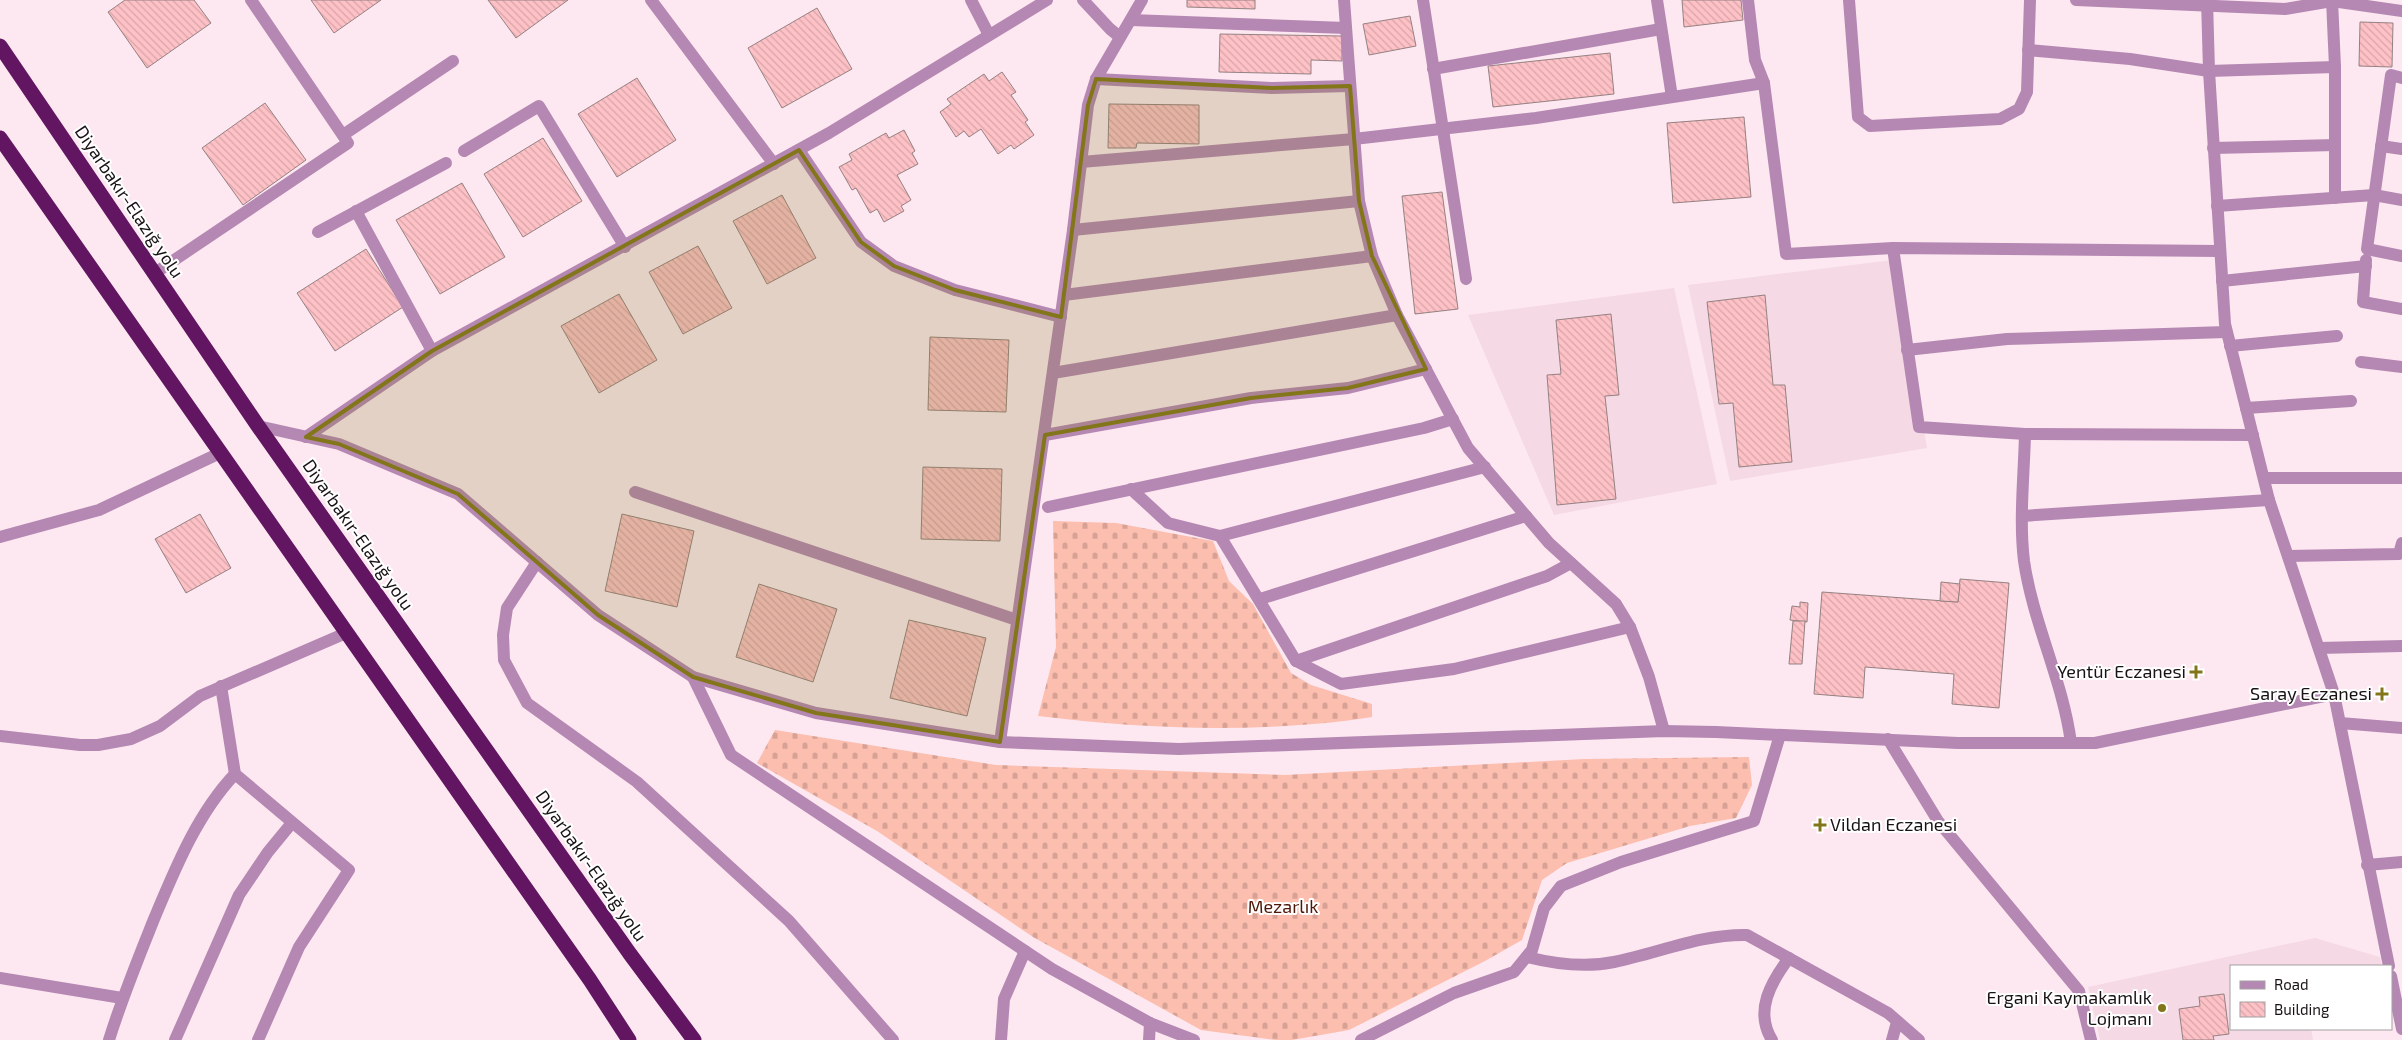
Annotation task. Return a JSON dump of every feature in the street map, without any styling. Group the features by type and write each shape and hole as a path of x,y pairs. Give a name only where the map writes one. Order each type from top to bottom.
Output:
{"highway":[{"name":"Diyarbakır-Elazığ yolu","path":"0,46 258,426 630,954 694,1040"},
{"path":"0,138 590,980 629,1040"}],"street":[{"path":"154,273 348,142 251,0"},
{"path":"651,0 774,164"},
{"path":"971,0 989,34"},
{"path":"306,436 432,351 799,150 1047,0"},
{"path":"1083,0 1110,30 1120,37"},
{"path":"1000,742 1045,435 1088,106 1096,79 1142,0"},
{"path":"1344,0 1359,201 1372,256 1397,315 1468,448 1549,543 1616,604 1630,627 1649,677 1664,731"},
{"path":"1423,0 1466,279"},
{"path":"1657,0 1672,97"},
{"path":"1748,0 1755,60 1764,83 1786,254 1893,248 2220,252"},
{"path":"1849,0 1858,117 1870,126 2000,119 2019,109 2027,92 2030,0"},
{"path":"2076,0 2207,3 2285,9 2332,1 2402,11"},
{"path":"2332,1 2335,68 2335,198"},
{"path":"2207,3 2213,148 2226,332 2269,500 2334,694 2367,865 2389,965"},
{"path":"1131,20 1346,28"},
{"path":"1433,69 1661,30"},
{"path":"2028,50 2130,59 2209,71 2335,68"},
{"path":"343,135 453,61"},
{"path":"2402,78 2390,75 2367,250 2363,302 2402,309"},
{"path":"1096,79 1272,88 1350,86"},
{"path":"1081,162 1354,140 1536,118 1764,83"},
{"path":"464,151 539,106 624,247"},
{"path":"2213,148 2335,145"},
{"path":"2381,146 2402,148"},
{"path":"799,150 861,242 894,266 955,290 1061,317"},
{"path":"318,232 446,163"},
{"path":"2217,206 2374,195 2402,200"},
{"path":"1073,230 1359,201"},
{"path":"356,211 432,351"},
{"path":"1893,248 1919,427 2025,434 2253,435"},
{"path":"2367,250 2402,256"},
{"path":"1064,295 1372,256"},
{"path":"2222,281 2366,266"},
{"path":"1053,373 1397,315"},
{"path":"1907,350 2007,339 2226,332"},
{"path":"2230,346 2337,336"},
{"path":"2361,362 2402,367"},
{"path":"1045,435 1251,398 1348,388 1426,369"},
{"path":"2246,408 2351,401"},
{"path":"1048,507 1424,428 1453,418"},
{"path":"258,426 339,444 458,494 598,615 693,677 816,712 1000,742 1179,749 1664,731 1958,743 2095,743 2334,694"},
{"path":"2025,434 2022,516 2024,560 2039,627 2068,722 2071,743"},
{"path":"0,537 99,510 220,453"},
{"path":"1131,489 1168,523 1220,536 1485,467"},
{"path":"2264,478 2402,478"},
{"path":"635,492 1018,620"},
{"path":"2022,516 2269,500"},
{"path":"1260,600 1526,516"},
{"path":"1220,536 1296,661 1341,684 1454,669 1630,627"},
{"path":"2288,556 2401,550"},
{"path":"537,562 507,608 503,635 504,660 527,703 637,782 789,921 893,1040"},
{"path":"1296,661 1547,576 1572,563"},
{"path":"0,736 80,745 116,743 160,726 200,696 346,634"},
{"path":"2318,648 2402,646"},
{"path":"693,677 731,755 1052,968 1150,1022 1194,1040"},
{"path":"222,686 235,774 291,824 349,870 299,948 258,1040"},
{"path":"2340,723 2402,728"},
{"path":"1361,1040 1454,993 1514,972 1532,950 1544,908 1561,886 1621,862 1754,821 1780,735"},
{"path":"1888,739 1938,820 2079,991 2091,1040"},
{"path":"109,1040 122,998 178,862 217,792 235,774"},
{"path":"175,1040 239,894 268,852 291,824"},
{"path":"2367,865 2402,862"},
{"path":"1526,957 1559,965 1613,962 1678,944 1725,935 1746,935 1888,1013 1919,1040"},
{"path":"1001,1040 1004,1000 1026,950"},
{"path":"1772,1040 1765,1021 1766,999 1772,980 1788,958"},
{"path":"0,978 122,998"},
{"path":"2392,981 2402,1029"},
{"path":"1149,1040 1150,1022"},
{"path":"1892,1040 1897,1022"}],"highlighted area":[{"path":"1096,79 1272,88 1350,86 1359,201 1372,256 1426,369 1348,388 1251,398 1045,435 1000,742 816,713 693,677 598,615 458,494 339,444 306,437 432,351 799,150 861,242 894,266 955,290 1061,317 1088,105"}],"shaded area":[{"path":"1893,260 1927,448 1730,481 1688,285"},
{"path":"1674,288 1717,484 1554,515 1468,315"},
{"name":"Ergani Kaymakamlık Lojmanı","path":"2315,938 2380,957 2382,965 2230,965 2230,1030 2311,1030 2313,1040 2100,1040 2088,987"}],"green space":[{"path":"1053,521 1116,523 1213,541 1229,581 1253,604 1291,673 1311,685 1372,704 1372,717 1307,724 1192,728 1130,725 1038,716 1056,647"},
{"name":"Mezarlık","path":"775,730 996,765 1285,775 1584,759 1749,757 1752,785 1736,818 1690,826 1567,863 1542,880 1522,940 1485,961 1349,1030 1292,1040 1276,1040 1201,1030 1033,937 877,831 757,763"}],"building":[{"path":"125,0 194,0 211,23 147,68 108,12"},
{"path":"311,0 381,0 334,33"},
{"path":"488,0 568,0 516,38"},
{"path":"1187,0 1255,0 1255,9 1187,7"},
{"path":"1682,0 1741,0 1743,20 1684,27"},
{"path":"817,8 852,69 782,108 748,48"},
{"path":"1410,16 1416,46 1369,55 1363,24"},
{"path":"2360,22 2393,23 2392,67 2359,66"},
{"path":"1220,34 1342,36 1342,61 1311,60 1311,74 1219,72"},
{"path":"1610,53 1614,94 1493,107 1488,66"},
{"path":"1002,72 1016,92 1011,95 1028,120 1025,122 1034,135 1014,149 1011,145 998,154 981,129 969,137 964,131 956,137 940,112 951,104 947,99 984,74 989,81"},
{"path":"637,78 676,140 617,177 578,114"},
{"path":"265,103 306,160 243,205 202,148"},
{"path":"1109,104 1199,105 1199,144 1137,143 1136,148 1108,148"},
{"path":"1744,117 1751,197 1673,203 1667,123"},
{"path":"904,130 915,151 912,153 918,164 897,175 911,200 901,206 904,211 884,222 877,209 870,213 856,188 852,190 839,167 852,160 849,154 886,133 889,138"},
{"path":"543,138 582,201 523,237 484,174"},
{"path":"462,183 505,257 440,294 396,220"},
{"path":"1442,192 1458,309 1415,314 1402,196"},
{"path":"782,195 816,258 767,284 733,221"},
{"path":"698,246 732,308 683,334 649,272"},
{"path":"366,249 403,307 335,351 297,293"},
{"path":"619,294 657,360 599,393 561,326"},
{"path":"1765,295 1773,385 1785,385 1792,462 1739,467 1733,403 1719,404 1707,302"},
{"path":"1611,314 1619,395 1605,396 1616,499 1557,505 1547,375 1561,374 1556,320"},
{"path":"930,337 1009,340 1006,412 928,410"},
{"path":"923,467 1002,469 1000,541 921,539"},
{"path":"200,514 231,568 186,593 155,539"},
{"path":"622,514 694,531 677,607 605,591"},
{"path":"1960,579 2009,583 1999,708 1952,704 1954,674 1865,667 1863,698 1814,694 1822,592 1958,602"},
{"path":"1941,582 1960,584 1958,602 1940,601"},
{"path":"759,584 837,609 813,682 736,657"},
{"path":"1800,602 1808,603 1807,622 1790,620 1792,606 1800,607"},
{"path":"909,620 986,638 967,716 890,698"},
{"path":"1793,621 1805,621 1802,664 1789,664"},
{"name":"Ergani Kaymakamlık Lojmanı","path":"2224,994 2229,1034 2213,1036 2214,1040 2183,1040 2179,1009 2200,1006 2199,997"}],"place":[{"name":"Yentür Eczanesi","path":"2196,672"},
{"name":"Saray Eczanesi","path":"2382,694"},
{"name":"Vildan Eczanesi","path":"1820,825"},
{"name":"Ergani Kaymakamlık Lojmanı","path":"2162,1008"}]}
